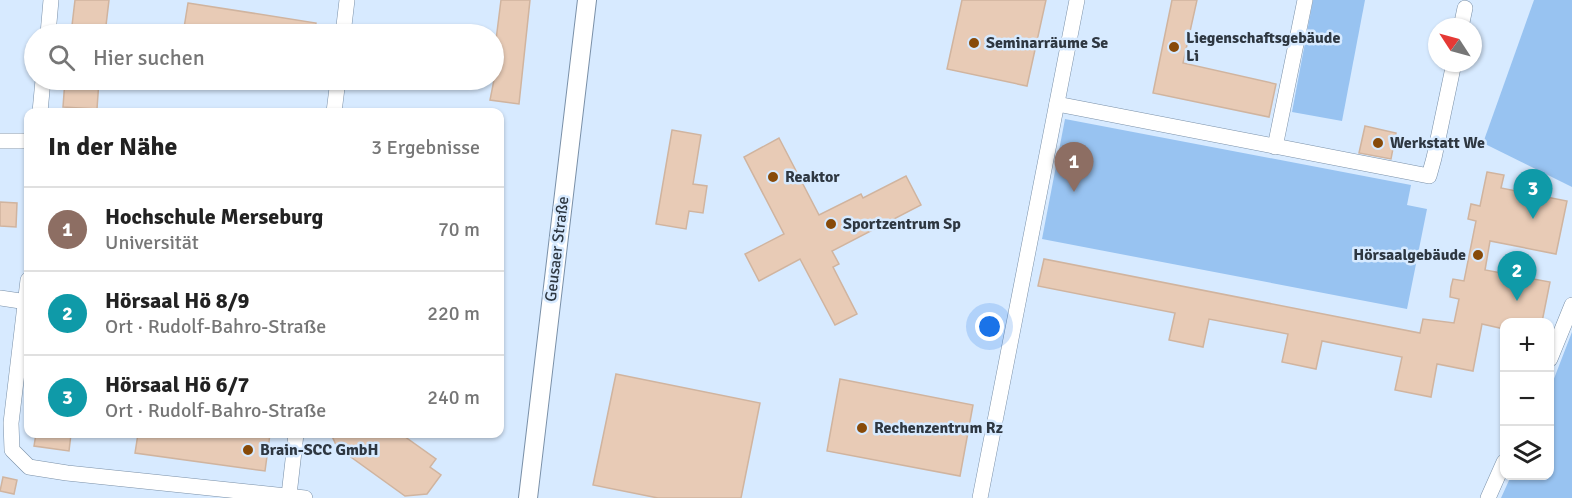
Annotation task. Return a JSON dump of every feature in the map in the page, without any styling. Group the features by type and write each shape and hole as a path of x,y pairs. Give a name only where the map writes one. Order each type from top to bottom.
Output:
{"street":[{"path":"49,24 51,0"},
{"path":"344,24 348,0"},
{"name":"Geusaer Straße","path":"528,498 587,0"},
{"path":"980,498 1077,0"},
{"path":"1275,147 1305,0"},
{"path":"1463,18 1465,8"},
{"path":"1057,104 1429,176 1452,72"},
{"path":"40,108 42,90"},
{"path":"334,108 337,90"},
{"path":"0,141 24,141"},
{"path":"0,298 24,302"},
{"path":"1554,349 1572,305"},
{"path":"24,325 11,423 12,450 29,467 84,475 305,498"},
{"path":"288,495 295,438"},
{"path":"1488,498 1500,471"}],"shaded area":[{"path":"1313,0 1365,0 1342,121 1292,112"},
{"path":"1534,0 1572,0 1572,187 1483,143"},
{"path":"1065,119 1411,185 1407,205 1427,209 1407,309 1042,239"},
{"path":"1572,332 1572,498 1501,498 1509,480 1554,480 1554,379"}],"building":[{"path":"75,0 109,0 106,24 72,24"},
{"path":"501,0 530,0 519,104 490,100 492,90 504,90 504,24 498,24"},
{"name":"Seminarräume Se","path":"962,0 1046,0 1027,86 947,69"},
{"name":"Liegenschaftsgebäude Li","path":"1172,0 1197,0 1183,63 1276,84 1269,117 1153,93"},
{"path":"188,3 316,23 316,24 185,24"},
{"path":"64,90 98,90 97,108 63,107"},
{"name":"Werkstatt We","path":"1365,126 1396,133 1391,159 1359,153"},
{"path":"672,130 701,135 693,184 707,186 703,213 689,211 686,229 656,224"},
{"name":"Sportzentrum Sp","path":"779,138 819,215 861,194 863,198 906,176 921,205 832,251 839,264 833,267 857,314 835,325 800,259 759,281 745,254 784,234 744,157"},
{"path":"1487,172 1504,175 1501,188 1567,201 1556,254 1490,241 1485,270 1550,282 1543,318 1500,318 1500,328 1482,324 1473,371 1437,364 1431,397 1395,390 1402,357 1322,341 1316,369 1282,362 1288,334 1209,319 1203,347 1169,340 1175,313 1038,286 1044,259 1420,333 1423,319 1454,323 1459,299 1450,297 1451,287 1453,279 1464,281 1476,221 1468,219 1471,204 1480,206"},
{"path":"0,202 17,203 16,227 0,226"},
{"path":"616,374 760,403 741,498 658,498 593,485"},
{"name":"Rechenzentrum Rz","path":"840,379 973,405 960,476 827,451"},
{"path":"35,438 71,438 69,451 34,446"},
{"path":"137,438 269,438 265,471 135,453"},
{"path":"333,438 407,438 436,459 430,467 441,475 427,494 405,496 337,447"},
{"path":"3,477 17,480 14,494 0,491"}],"place":[{"name":"Seminarräume Se","path":"974,43"},
{"name":"Liegenschaftsgebäude Li","path":"1174,47"},
{"name":"Werkstatt We","path":"1378,143"},
{"name":"Reaktor","path":"773,177"},
{"name":"Hochschule Merseburg","path":"1074,192"},
{"name":"Hörsaal Hö 6/7","path":"1533,219"},
{"name":"Sportzentrum Sp","path":"831,224"},
{"name":"Hörsaalgebäude","path":"1478,255"},
{"name":"Hörsaal Hö 8/9","path":"1517,301"},
{"name":"Rechenzentrum Rz","path":"862,428"},
{"name":"Brain-SCC GmbH","path":"248,450"}]}
